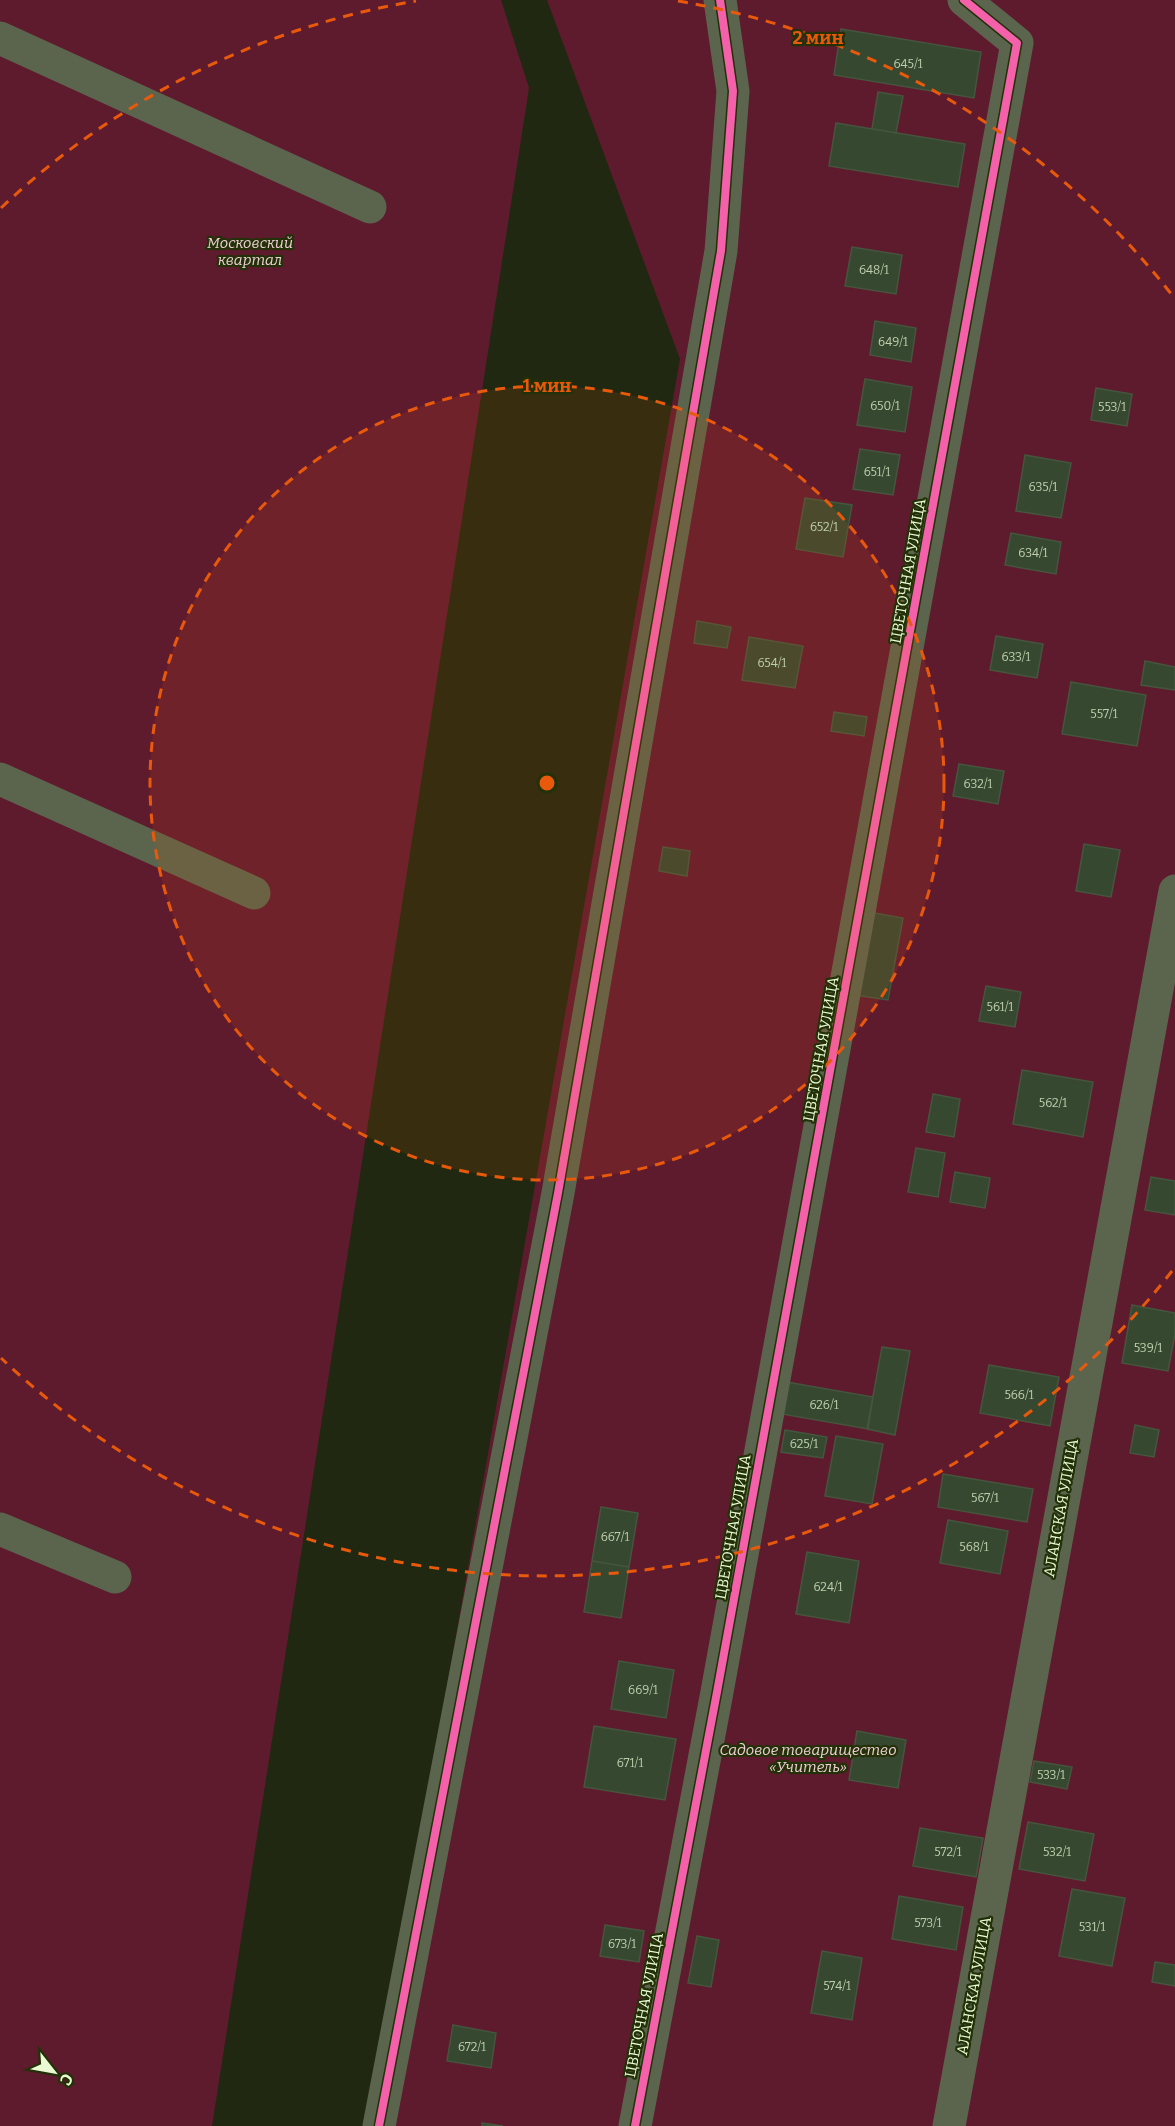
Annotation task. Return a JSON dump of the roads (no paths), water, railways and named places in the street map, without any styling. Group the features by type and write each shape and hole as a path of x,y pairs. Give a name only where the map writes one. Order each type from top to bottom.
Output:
{"street":[{"path":"379,2126 558,1193 721,251 733,91 720,0"},
{"name":"ЦВЕТОЧНАЯ УЛИЦА","path":"635,2126 732,1611 1017,43 964,0"},
{"path":"0,38 370,207"},
{"path":"0,779 254,893"},
{"name":"АЛАНСКАЯ УЛИЦА","path":"949,2126 1175,891"},
{"path":"0,1529 115,1577"}],"park label":[{"name":"Московский квартал","path":"250,252"},
{"name":"Садовое товарищество «Учитель»","path":"808,1758"}]}
